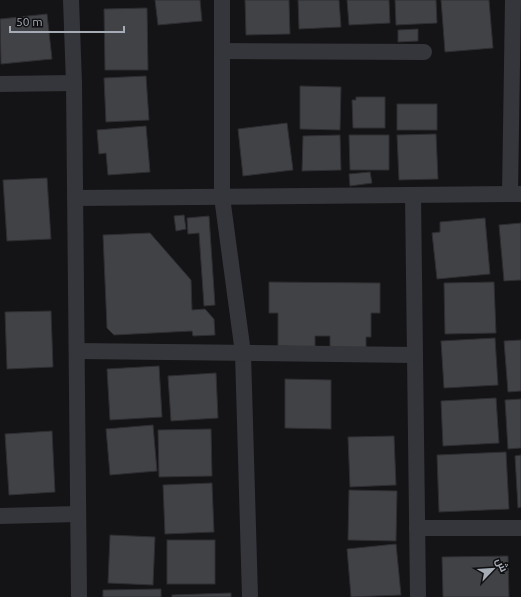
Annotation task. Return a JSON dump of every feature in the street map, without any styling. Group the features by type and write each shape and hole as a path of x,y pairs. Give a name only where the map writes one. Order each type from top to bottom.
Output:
{"street":[{"path":"71,0 74,83 79,597"},
{"path":"222,0 222,196 244,353 250,597"},
{"path":"75,198 516,194 512,0"},
{"path":"222,51 424,52"},
{"path":"0,84 74,83"},
{"path":"413,195 418,597"},
{"path":"77,351 415,355"},
{"path":"0,516 78,514"},
{"path":"417,528 521,528"}],"building":[{"path":"155,0 200,0 202,21 158,25"},
{"path":"245,0 289,0 290,34 246,35"},
{"path":"298,0 339,0 341,27 299,29"},
{"path":"347,0 389,0 390,23 349,25"},
{"path":"395,0 436,0 437,23 396,25"},
{"path":"441,0 489,0 493,48 445,52"},
{"path":"147,8 148,70 105,70 104,9"},
{"path":"47,14 52,59 1,64 0,19"},
{"path":"418,29 418,41 398,42 398,30"},
{"path":"146,76 149,120 106,122 104,78"},
{"path":"300,86 341,87 340,130 300,129"},
{"path":"356,97 385,97 385,128 353,128 352,100 356,100"},
{"path":"397,104 437,104 437,130 397,130"},
{"path":"287,123 293,170 243,176 238,129"},
{"path":"146,126 150,172 108,175 106,153 99,154 97,130"},
{"path":"436,134 438,179 399,180 397,135"},
{"path":"340,135 341,170 302,171 303,136"},
{"path":"349,135 389,135 389,170 350,170"},
{"path":"370,172 372,183 350,186 349,174"},
{"path":"47,178 51,239 7,241 3,180"},
{"path":"184,215 186,229 176,231 174,216"},
{"path":"209,216 215,305 204,306 199,233 188,234 187,218"},
{"path":"485,218 490,274 437,279 432,233 440,232 440,222"},
{"path":"521,223 521,280 504,281 499,225"},
{"path":"150,233 191,280 192,310 205,309 214,319 215,335 193,336 192,331 114,335 107,328 103,235"},
{"path":"269,282 380,283 380,313 371,313 371,337 366,337 366,348 330,348 330,336 315,336 315,347 278,346 278,313 269,313"},
{"path":"494,282 496,333 445,334 444,283"},
{"path":"51,311 53,367 7,369 5,312"},
{"path":"495,338 498,385 444,388 441,341"},
{"path":"521,340 521,391 508,392 504,341"},
{"path":"159,366 162,417 110,420 107,369"},
{"path":"216,373 218,418 171,421 168,376"},
{"path":"285,379 331,380 331,429 285,428"},
{"path":"496,398 499,443 443,446 441,401"},
{"path":"521,399 521,448 508,449 505,400"},
{"path":"153,425 157,471 110,475 106,429"},
{"path":"211,429 212,476 159,477 158,430"},
{"path":"52,431 55,492 9,495 5,434"},
{"path":"394,436 396,485 350,487 348,437"},
{"path":"506,452 509,509 439,512 437,455"},
{"path":"521,455 521,507 518,508 515,456"},
{"path":"212,483 214,532 165,534 163,485"},
{"path":"349,490 397,491 396,541 348,540"},
{"path":"110,535 155,537 153,585 108,583"},
{"path":"167,540 215,540 215,584 167,584"},
{"path":"396,544 401,595 351,597 347,549"},
{"path":"508,556 509,597 443,597 442,557"},
{"path":"161,589 161,597 103,597 103,590"},
{"path":"231,593 231,597 172,597 172,595"}]}
